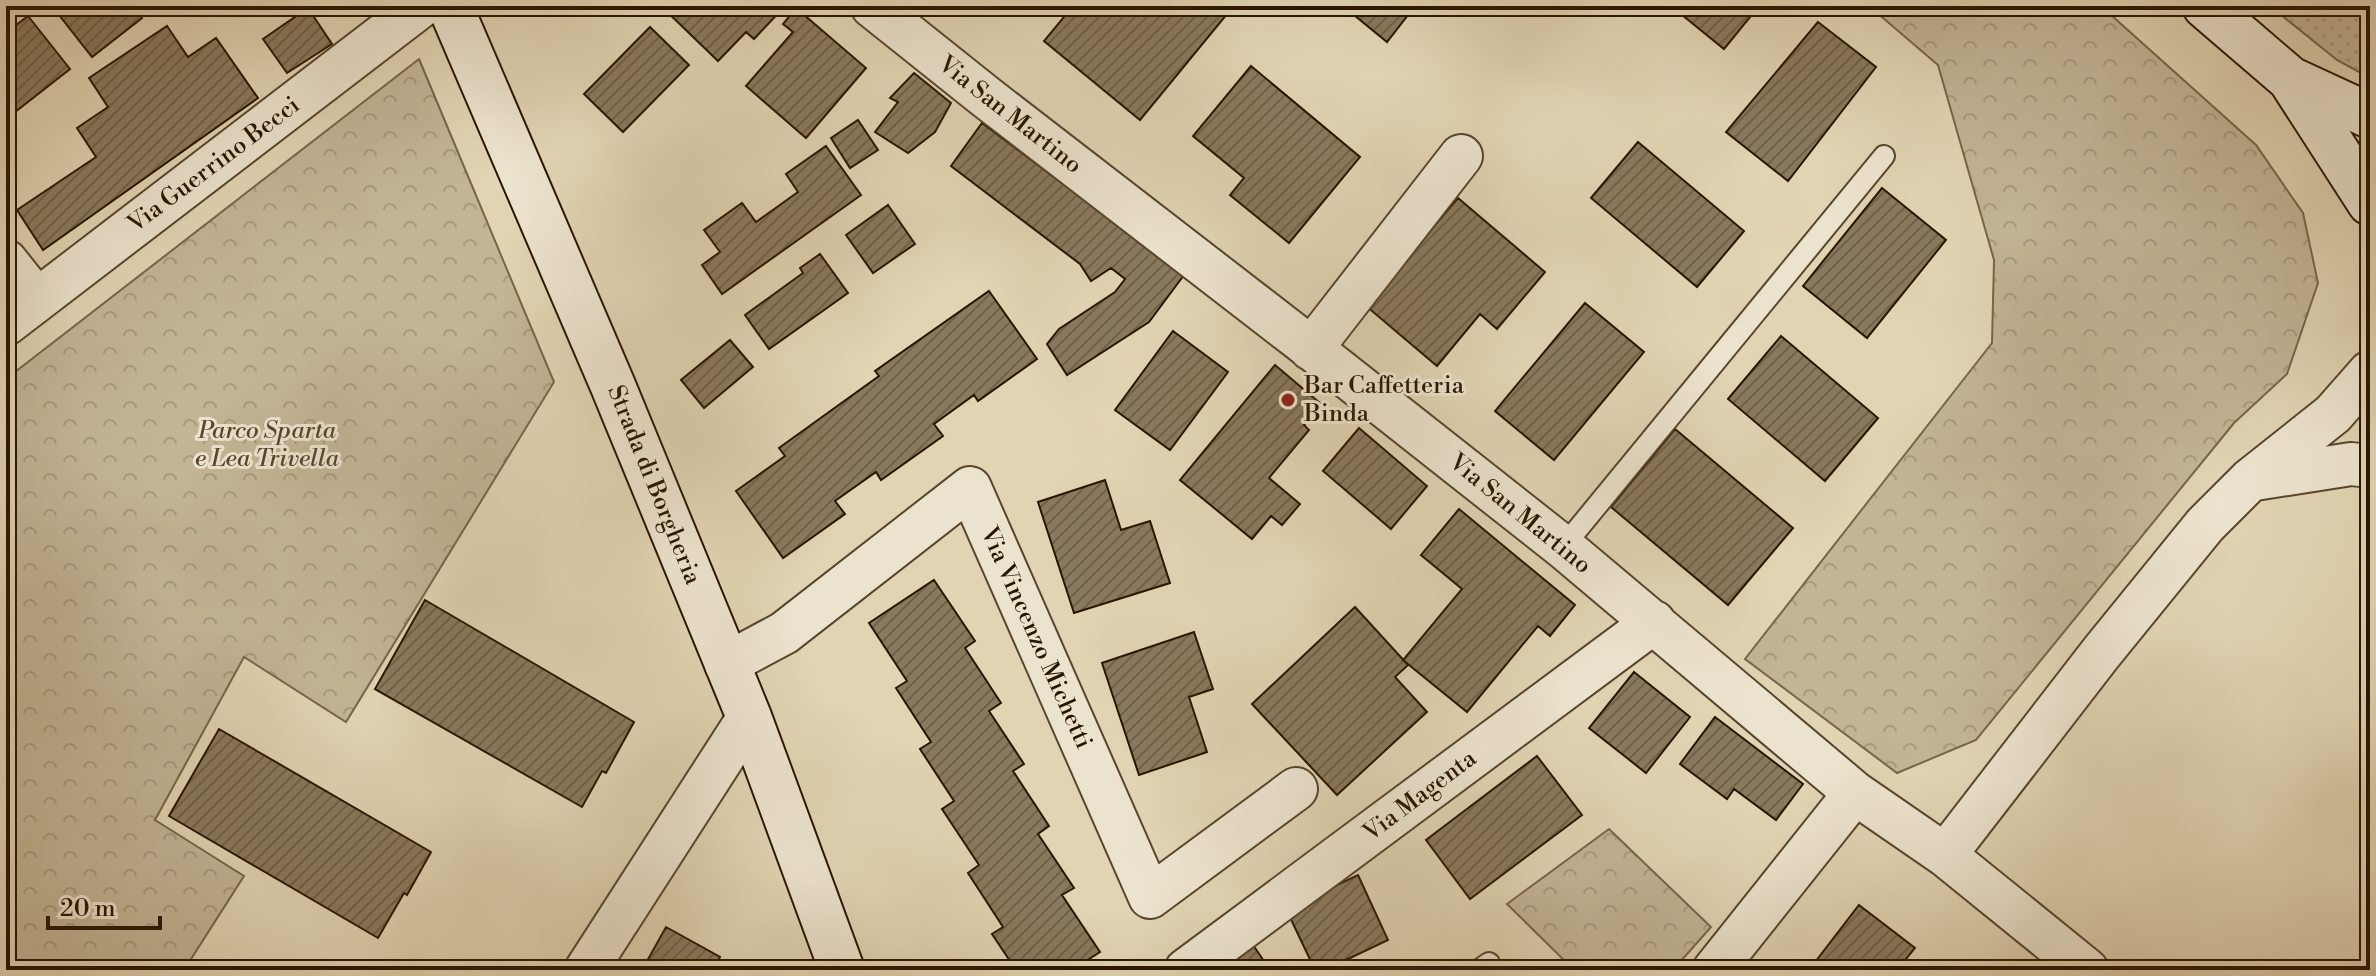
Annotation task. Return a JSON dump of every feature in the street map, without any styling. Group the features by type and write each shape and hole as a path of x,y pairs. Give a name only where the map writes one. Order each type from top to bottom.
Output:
{"street":[{"name":"Via Guerrino Becci","path":"22,312 421,6"},
{"name":"Strada di Borgheria","path":"450,6 613,386 749,717 842,970"},
{"name":"Via San Martino","path":"872,6 1563,547 1855,793 1945,855 2087,970"},
{"path":"2205,6 2290,79 2370,116"},
{"path":"2290,79 2370,203"},
{"path":"1311,349 1461,156"},
{"path":"6,261 22,312"},
{"path":"1945,855 2101,653 2205,525 2250,480 2333,414 2370,372"},
{"path":"2250,480 2351,464 2370,466"},
{"name":"Via Vincenzo Michetti","path":"726,664 784,633 970,488 1150,897 1296,789"},
{"name":"Via Magenta","path":"1186,970 1654,622"},
{"path":"586,970 749,717"},
{"path":"1714,970 1855,793"}],"lane":[{"path":"1563,547 1884,156"}],"green space":[{"path":"1869,6 2101,6 2256,145 2303,213 2318,283 2287,374 2234,423 1976,740 1897,773 1745,659 1992,343 1994,260 1938,65"},
{"path":"2270,6 2370,6 2370,78 2337,60"},
{"name":"Parco Sparta e Lea Trivella","path":"419,59 554,382 346,722 244,657 155,820 244,876 184,970 6,970 6,379"},
{"path":"1609,829 1711,927 1673,970 1574,970 1507,904"}],"building":[{"path":"52,6 133,6 142,18 92,57"},
{"path":"661,6 785,6 754,39 746,32 718,61"},
{"path":"1073,6 1097,6 1106,13 1111,6 1232,8 1140,120 1044,41"},
{"path":"1343,6 1415,6 1387,42"},
{"path":"1671,6 1759,6 1724,49"},
{"path":"308,8 332,44 287,73 263,39"},
{"path":"796,8 866,68 806,138 746,86 793,32 783,24"},
{"path":"28,16 70,69 15,112 6,100 6,33"},
{"path":"1818,22 1876,67 1788,181 1726,132"},
{"path":"167,26 188,57 216,38 258,98 43,250 17,210 96,157 77,128 108,107 89,78"},
{"path":"650,27 689,65 623,132 584,94"},
{"path":"1251,66 1360,157 1289,243 1230,195 1244,178 1193,136"},
{"path":"914,73 951,103 935,132 908,153 875,132 898,102 890,98"},
{"path":"858,120 878,150 850,168 831,138"},
{"path":"982,123 1184,275 1149,322 1067,375 1047,344 1059,329 1115,292 1125,279 1111,268 1091,281 1080,264 951,166"},
{"path":"1638,142 1744,231 1697,287 1591,198"},
{"path":"826,146 861,195 722,294 702,265 720,252 704,230 742,203 756,222 798,192 786,174"},
{"path":"1882,188 1946,240 1867,338 1803,286"},
{"path":"1458,198 1545,272 1497,329 1480,314 1437,366 1366,306"},
{"path":"888,205 915,244 873,273 846,235"},
{"path":"820,254 848,293 769,349 745,315 803,273 800,268"},
{"path":"989,291 1037,359 978,401 974,395 934,424 943,436 881,480 876,472 835,501 845,514 783,558 736,491 785,456 779,448 879,376 875,371"},
{"path":"1585,303 1644,352 1554,460 1495,411"},
{"path":"1173,331 1228,372 1170,450 1115,410"},
{"path":"1781,336 1878,418 1825,481 1728,399"},
{"path":"730,340 753,367 704,408 681,380"},
{"path":"1275,365 1321,404 1304,425 1309,430 1269,478 1300,504 1282,525 1271,516 1252,539 1180,480"},
{"path":"1359,428 1427,486 1391,529 1323,471"},
{"path":"1675,429 1793,528 1728,605 1611,507"},
{"path":"1105,480 1121,530 1150,521 1170,583 1074,613 1038,502"},
{"path":"1459,509 1575,605 1550,636 1538,626 1467,712 1403,660 1462,589 1421,555"},
{"path":"934,580 975,641 965,648 1001,703 989,711 1024,764 1013,771 1049,826 1038,834 1074,888 1062,895 1100,952 1072,970 1016,970 992,934 1003,927 968,873 979,865 942,809 954,801 920,749 931,742 896,688 907,681 869,623"},
{"path":"425,600 634,722 606,773 602,771 582,807 375,689"},
{"path":"1355,607 1408,665 1395,677 1427,712 1337,795 1252,704"},
{"path":"1194,632 1213,689 1189,697 1207,752 1139,775 1102,663"},
{"path":"1634,672 1690,717 1646,773 1589,728"},
{"path":"1715,717 1803,784 1776,820 1734,789 1727,799 1680,764"},
{"path":"219,729 431,852 378,938 169,816"},
{"path":"1537,756 1582,815 1470,899 1426,840"},
{"path":"1358,875 1388,940 1325,970 1315,970 1286,909"},
{"path":"1859,905 1915,948 1897,970 1809,970"},
{"path":"666,927 720,957 713,970 642,970"},
{"path":"1249,939 1270,970 1206,970"}],"place":[{"name":"Bar Caffetteria Binda","path":"1288,400"}]}
